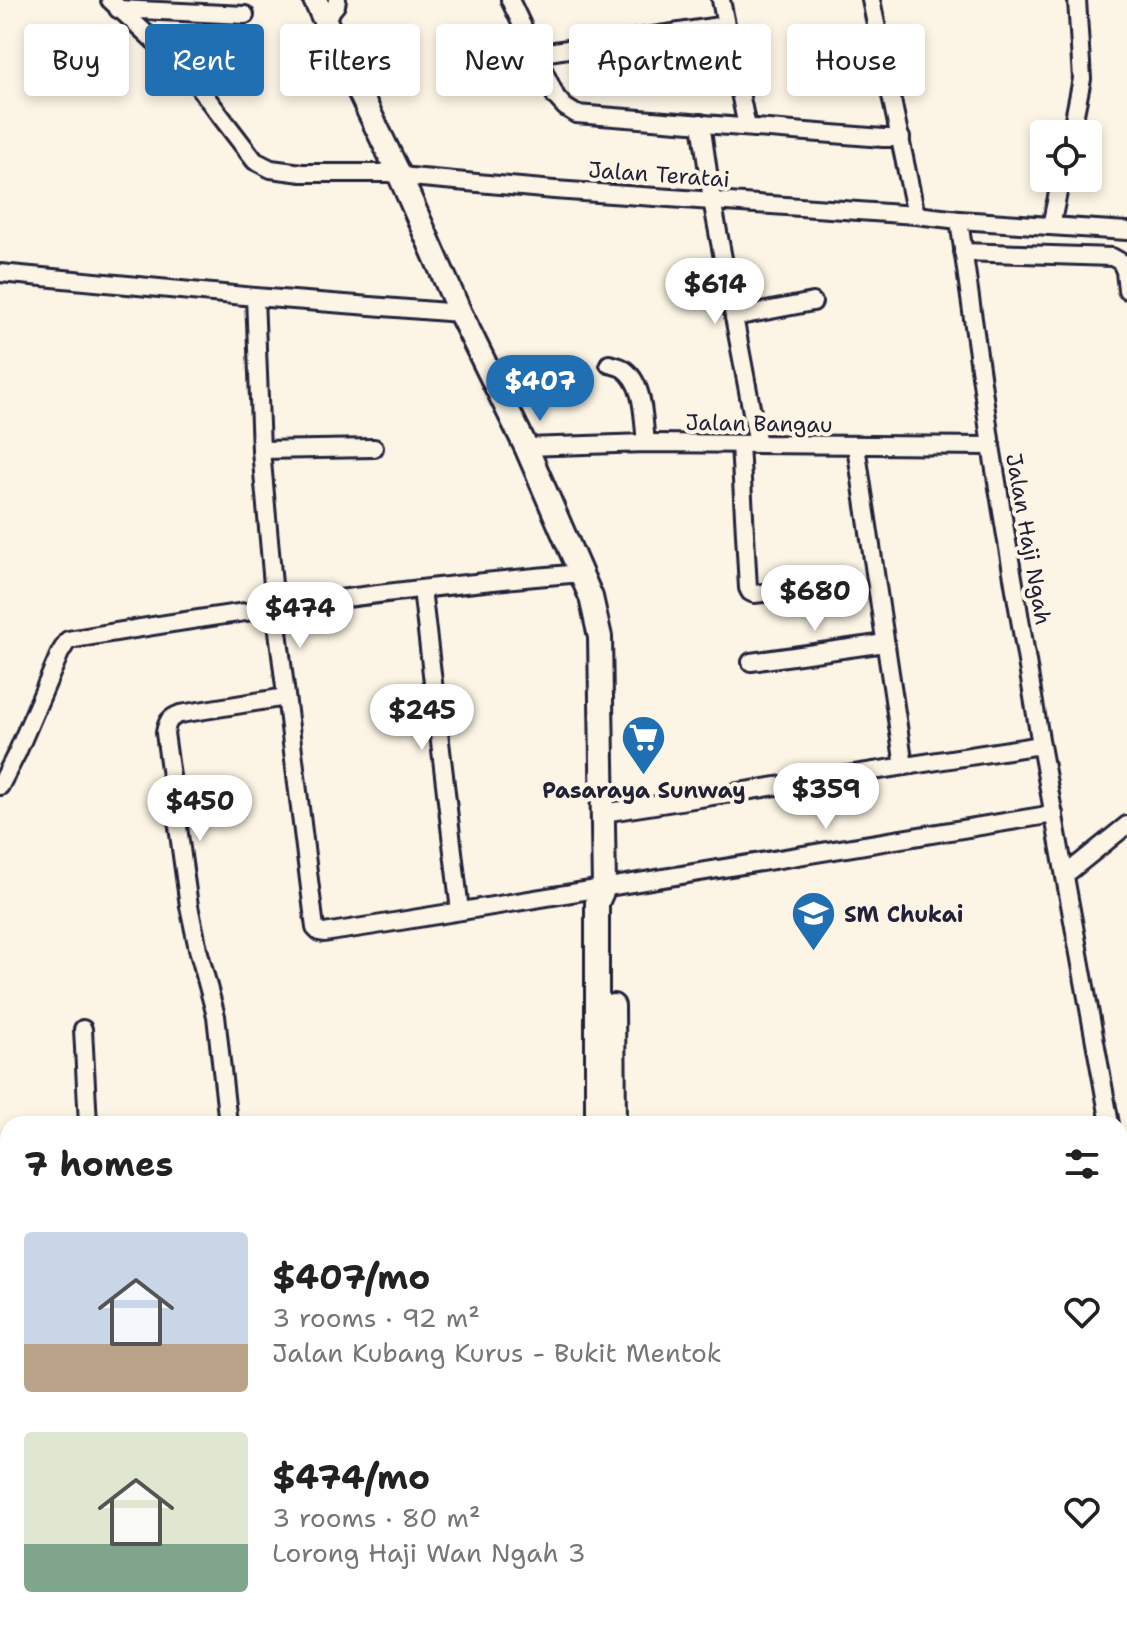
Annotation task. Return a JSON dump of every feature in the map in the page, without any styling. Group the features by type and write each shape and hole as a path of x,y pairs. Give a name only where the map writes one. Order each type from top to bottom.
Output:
{"main road":[{"path":"320,10 399,174 460,313 526,447 582,573 597,616 600,637 604,887 597,903 597,1116"},
{"path":"604,887 612,903 614,1116"}],"street":[{"path":"320,10 336,5 337,0"},
{"path":"510,0 521,24"},
{"path":"721,0 726,24"},
{"path":"871,0 916,215 1127,231"},
{"path":"1074,120 1082,79 1077,0"},
{"path":"114,4 245,15"},
{"name":"Jalan Teratai","path":"114,4 192,76 255,161 271,169 302,173 399,174 554,190 916,215"},
{"path":"553,91 565,107 576,114 901,138"},
{"path":"741,96 747,127"},
{"path":"701,123 712,200 758,444"},
{"path":"1051,226 1058,192"},
{"name":"Jalan Haji Ngah","path":"959,220 991,446 1041,745 1109,1116"},
{"path":"963,252 1112,257 1121,262 1127,290"},
{"path":"0,273 460,313"},
{"path":"255,297 261,450 275,607 315,928 319,932 1054,814"},
{"path":"734,317 813,302"},
{"path":"609,364 623,369 635,382 646,443"},
{"name":"Jalan Bangau","path":"526,447 646,443 991,446"},
{"path":"740,444 748,588 754,594 793,590"},
{"path":"856,446 904,766"},
{"path":"261,450 374,448"},
{"path":"0,786 66,641 275,607 582,573"},
{"path":"422,589 460,911"},
{"path":"751,662 885,643"},
{"path":"227,1116 216,1016 189,906 166,723 180,714 286,697"},
{"path":"603,813 1041,745"},
{"path":"1065,875 1127,825"},
{"path":"83,1029 88,1116"}],"place":[{"name":"Pasaraya Sunway","path":"644,776"},
{"name":"SM Chukai","path":"813,953"}]}
